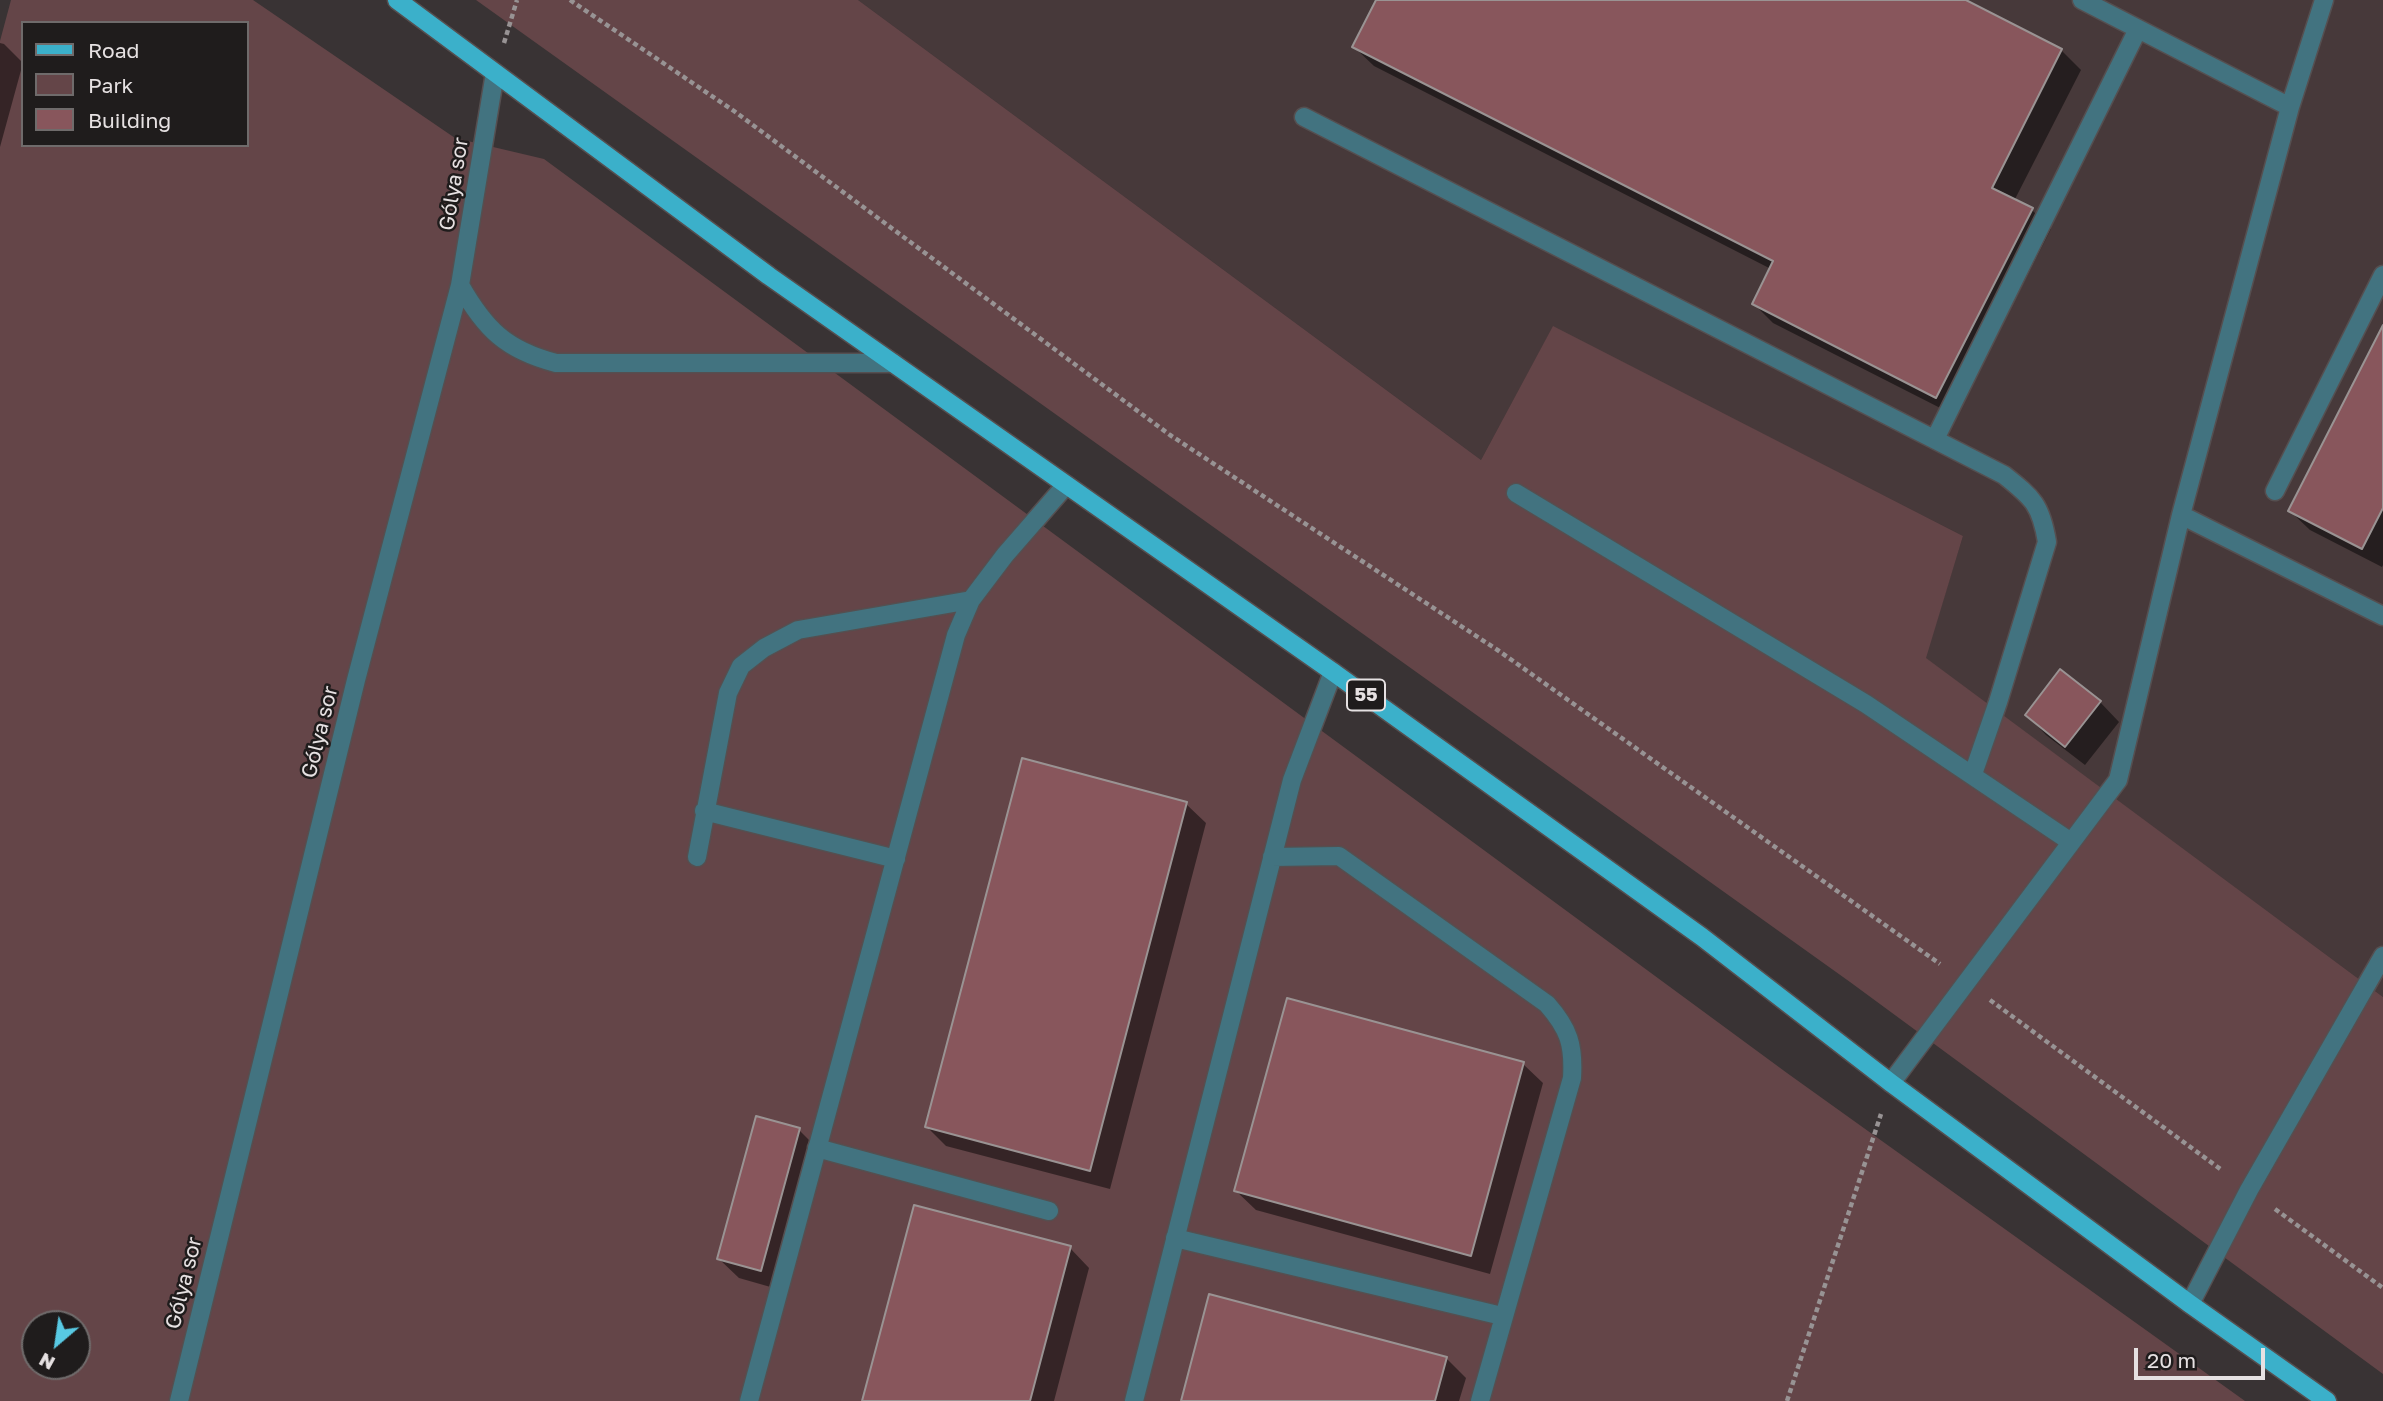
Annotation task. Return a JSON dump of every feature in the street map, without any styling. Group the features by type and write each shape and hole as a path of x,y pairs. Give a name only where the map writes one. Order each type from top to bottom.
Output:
{"main road":[{"name":"55","path":"397,0 769,276 1333,672 1702,937 1891,1083 2190,1304 2327,1401"}],"street":[{"path":"2082,0 2290,107"},
{"path":"1891,1083 2118,780 2181,515 2290,107 2324,0"},
{"path":"1936,439 2138,29"},
{"name":"Gólya sor","path":"179,1401 356,680 460,285 495,73"},
{"path":"1304,117 1936,439 2004,475 2028,494 2043,518 2047,542 1973,774"},
{"path":"2276,491 2383,275"},
{"path":"460,285 486,326 501,339 520,352 556,363 893,363"},
{"path":"749,1401 956,635 971,600 1005,555 1066,485"},
{"path":"1516,493 1866,704 2071,842"},
{"path":"2181,515 2383,615"},
{"path":"697,857 728,693 741,666 764,648 798,630 971,600"},
{"path":"1134,1401 1292,780 1333,672"},
{"path":"704,811 896,859"},
{"path":"1272,857 1339,856 1547,1004 1568,1033 1573,1059 1572,1078 1479,1401"},
{"path":"2190,1304 2249,1190 2383,956"},
{"path":"817,1148 1049,1211"},
{"path":"1175,1238 1502,1316"}],"path":[{"path":"495,73 517,0"},
{"path":"570,0 734,111 1170,435 1499,651 1966,982 2383,1287"},
{"path":"1787,1401 1891,1083"}],"shaded area":[{"path":"858,0 2383,0 2383,997 1925,658 1963,536 1553,327 1481,460"}],"green space":[{"path":"11,0 253,0 455,138 544,159 1787,1073 2245,1401 0,1401 0,41"},
{"path":"476,0 858,0 1481,460 1553,326 1963,536 1926,658 2383,997 2383,1374 1850,982"}],"building":[{"path":"1376,0 1966,0 2062,49 1992,188 2033,208 1936,398 1752,304 1773,261 1352,47"},
{"path":"2383,325 2383,508 2362,549 2288,511"},
{"path":"2060,669 2101,701 2065,747 2025,715"},
{"path":"1022,758 1187,802 1090,1171 925,1127"},
{"path":"1287,998 1524,1062 1471,1256 1234,1191"},
{"path":"756,1116 800,1128 761,1271 717,1259"},
{"path":"914,1205 1071,1246 1030,1401 862,1401"},
{"path":"1209,1294 1447,1357 1435,1401 1181,1401"}]}
